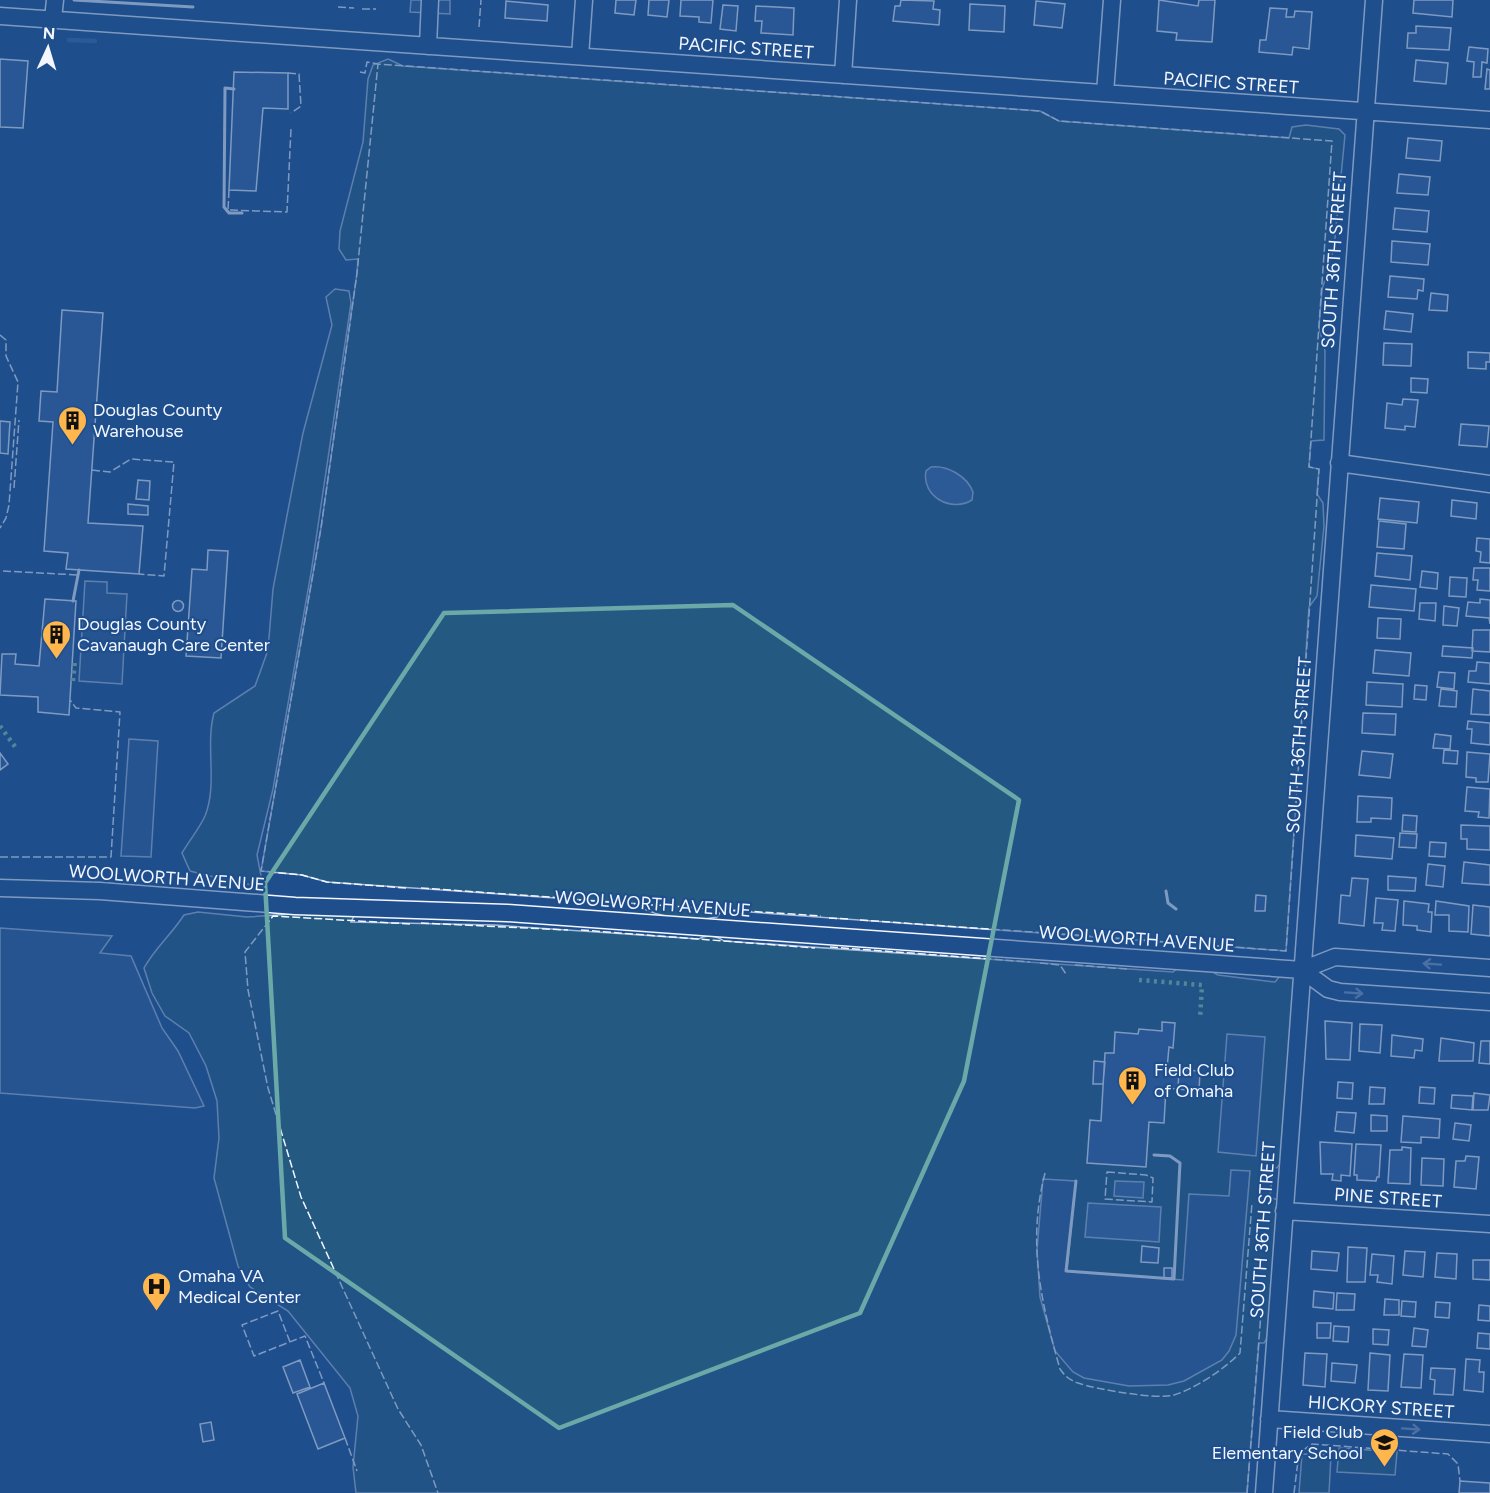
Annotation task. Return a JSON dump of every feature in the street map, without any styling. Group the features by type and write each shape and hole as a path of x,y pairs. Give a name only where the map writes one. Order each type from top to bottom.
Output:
{"street":[{"path":"53,20 55,0"},
{"path":"428,46 430,0"},
{"path":"580,56 584,0"},
{"path":"843,75 848,0"},
{"path":"1106,93 1112,0"},
{"name":"SOUTH 36TH STREET","path":"1264,1493 1374,0"},
{"name":"PACIFIC STREET","path":"0,16 1490,120"},
{"path":"1339,463 1490,484"},
{"name":"WOOLWORTH AVENUE","path":"0,888 181,897 295,906 507,913 1302,970 1335,957 1490,968"},
{"path":"1302,970 1328,989 1340,992 1490,1002"},
{"name":"PINE STREET","path":"1284,1210 1490,1224"},
{"name":"HICKORY STREET","path":"1269,1419 1490,1434"}],"highlighted area":[{"path":"733,605 1019,800 964,1081 860,1313 559,1428 285,1238 265,883 444,613"}],"shaded area":[{"path":"411,0 450,0 450,14 410,12"},
{"path":"388,59 403,66 1040,111 1059,121 1289,138 1292,127 1306,125 1339,129 1345,135 1334,248 1322,290 1319,327 1325,351 1324,440 1311,441 1309,467 1319,469 1317,494 1323,503 1324,526 1317,596 1309,607 1286,951 722,910 717,917 680,919 644,909 642,904 327,882 302,875 261,871 321,528 357,273 358,259 346,260 339,249 340,231 363,142 368,79 373,65"},
{"path":"335,289 349,291 351,303 311,573 273,789 257,855 263,886 238,883 190,871 182,853 203,821 209,804 214,713 255,686 268,650 273,589 303,433 332,325 326,297"},
{"path":"931,467 950,470 966,481 973,492 972,500 964,504 955,504 939,500 928,488 926,480 926,471"},
{"path":"85,581 107,582 107,593 127,594 122,684 79,681"},
{"path":"129,739 158,741 151,857 121,856"},
{"path":"198,912 247,917 308,913 354,916 351,922 495,925 699,939 712,936 724,941 1173,972 1179,967 1209,970 1218,975 1275,982 1280,976 1290,975 1298,981 1284,1158 1277,1168 1273,1167 1270,1197 1280,1201 1268,1336 1264,1343 1259,1343 1247,1493 356,1493 353,1467 358,1416 350,1388 288,1311 250,1287 238,1266 214,1178 219,1138 217,1101 206,1066 189,1033 165,1016 152,993 144,968 184,915"},
{"path":"0,928 112,936 100,953 131,956 162,1028 178,1051 204,1106 195,1108 0,1093"},
{"path":"1227,1034 1265,1037 1256,1156 1218,1152"},
{"path":"1231,1170 1250,1171 1236,1335 1222,1360 1184,1381 1168,1385 1129,1386 1084,1378 1073,1372 1055,1351 1040,1297 1037,1250 1043,1179 1076,1181 1067,1271 1183,1280 1189,1194 1229,1196"},
{"path":"1115,1181 1144,1182 1143,1198 1114,1196"},
{"path":"1088,1203 1161,1207 1159,1242 1085,1237"},
{"path":"1339,1448 1397,1452 1395,1475 1337,1472"},
{"path":"1302,1454 1331,1455 1329,1493 1299,1493"}],"building":[{"path":"616,0 636,0 634,15 615,13"},
{"path":"649,0 669,0 667,17 648,15"},
{"path":"681,0 713,0 711,23 699,22 699,17 680,16"},
{"path":"901,0 934,1 933,9 940,10 939,25 893,21 895,6 900,6"},
{"path":"1159,0 1198,6 1199,0 1215,0 1212,42 1176,40 1177,33 1157,31"},
{"path":"1414,0 1453,0 1452,17 1413,13"},
{"path":"506,1 548,5 547,21 505,18"},
{"path":"1036,1 1065,4 1062,28 1034,25"},
{"path":"970,4 1005,6 1004,32 969,30"},
{"path":"723,5 738,6 736,31 720,29"},
{"path":"756,6 794,8 793,35 761,33 762,21 755,21"},
{"path":"1270,8 1287,9 1286,17 1294,17 1295,11 1312,12 1309,49 1293,47 1292,55 1259,52 1260,40 1266,40"},
{"path":"1416,26 1451,28 1449,50 1407,48 1408,33 1416,33"},
{"path":"1469,47 1488,49 1487,63 1482,62 1481,77 1473,77 1474,62 1467,61"},
{"path":"0,59 28,61 23,128 0,127"},
{"path":"1416,60 1448,63 1446,84 1414,81"},
{"path":"1487,69 1490,70 1490,89 1485,89"},
{"path":"234,72 288,73 288,109 263,108 256,191 229,190"},
{"path":"1408,138 1442,141 1440,161 1406,158"},
{"path":"1399,174 1430,177 1428,195 1397,193"},
{"path":"1395,208 1429,211 1427,232 1393,229"},
{"path":"1392,241 1430,244 1428,265 1391,262"},
{"path":"1390,276 1424,279 1423,291 1418,290 1417,299 1388,297"},
{"path":"1431,293 1448,295 1447,311 1429,310"},
{"name":"Douglas County Warehouse","path":"62,310 103,313 88,523 143,526 139,574 66,569 68,553 44,551 53,422 39,421 41,391 57,392"},
{"path":"1386,311 1413,314 1411,332 1384,329"},
{"path":"1384,343 1412,344 1411,366 1383,365"},
{"path":"1468,352 1490,353 1490,362 1486,362 1486,369 1468,368"},
{"path":"1411,378 1428,379 1427,393 1411,392"},
{"path":"1403,399 1418,400 1415,427 1405,426 1405,430 1385,428 1387,403 1402,405"},
{"path":"0,421 10,422 8,454 0,453"},
{"path":"1461,424 1489,426 1487,447 1459,445"},
{"path":"138,480 150,481 149,500 136,499"},
{"path":"1380,498 1419,502 1417,523 1378,519"},
{"path":"1452,500 1477,503 1476,519 1451,516"},
{"path":"128,504 148,506 148,515 128,514"},
{"path":"1379,521 1406,524 1404,549 1377,547"},
{"path":"1477,538 1490,539 1490,563 1480,562 1481,552 1476,551"},
{"path":"208,550 228,551 221,658 186,656 192,569 207,570"},
{"path":"1377,553 1412,556 1410,580 1375,576"},
{"path":"1474,568 1490,568 1490,591 1477,590 1478,580 1473,580"},
{"path":"1422,571 1438,573 1437,589 1420,587"},
{"path":"1450,577 1467,578 1466,597 1449,596"},
{"path":"1371,585 1416,589 1414,611 1369,607"},
{"name":"Douglas County Cavanaugh Care Center","path":"45,599 76,601 69,715 38,712 38,697 0,695 2,654 16,654 15,664 39,666"},
{"path":"1480,599 1490,600 1490,624 1489,618 1466,616 1468,602 1480,603"},
{"path":"178,601 182,602 182,610 178,611 174,610 173,606 174,602"},
{"path":"1420,603 1436,603 1435,621 1419,619"},
{"path":"1444,606 1459,608 1457,626 1443,625"},
{"path":"1378,618 1401,619 1400,639 1377,638"},
{"path":"1473,630 1490,630 1490,652 1472,651"},
{"path":"1443,646 1473,648 1472,658 1442,656"},
{"path":"1375,650 1411,653 1409,676 1373,673"},
{"path":"1477,662 1490,663 1490,684 1468,682 1469,671 1476,671"},
{"path":"1439,672 1455,673 1454,689 1437,687"},
{"path":"1367,682 1403,684 1402,707 1366,705"},
{"path":"1415,685 1427,686 1426,700 1414,699"},
{"path":"1441,689 1457,691 1456,707 1439,706"},
{"path":"1473,689 1490,691 1490,715 1471,714"},
{"path":"1363,713 1396,714 1395,735 1362,733"},
{"path":"1468,721 1490,723 1490,745 1471,743 1472,729 1467,729"},
{"path":"1435,734 1451,736 1450,749 1433,748"},
{"path":"1444,750 1458,751 1457,764 1443,763"},
{"path":"1362,751 1393,754 1390,778 1359,775"},
{"path":"1467,752 1490,754 1488,782 1476,782 1476,778 1466,777"},
{"path":"0,753 8,764 0,770"},
{"path":"1467,787 1490,789 1489,818 1478,817 1479,812 1465,811"},
{"path":"1358,796 1392,798 1391,819 1371,818 1371,822 1357,822"},
{"path":"1403,815 1417,816 1416,832 1402,831"},
{"path":"1461,825 1490,826 1490,850 1467,849 1467,839 1461,839"},
{"path":"1400,833 1417,834 1416,848 1399,847"},
{"path":"1356,835 1394,838 1392,859 1355,856"},
{"path":"1430,842 1446,843 1445,857 1429,856"},
{"path":"1464,862 1490,865 1490,885 1462,883"},
{"path":"1428,864 1445,866 1443,887 1426,885"},
{"path":"1388,876 1416,878 1415,891 1388,890"},
{"path":"1352,878 1368,879 1364,926 1339,923 1341,895 1350,896"},
{"path":"1256,895 1266,896 1265,911 1255,911"},
{"path":"1376,898 1398,900 1395,931 1382,930 1383,923 1374,923"},
{"path":"1404,901 1429,904 1428,912 1432,912 1431,932 1417,930 1417,926 1403,925"},
{"path":"1436,901 1469,906 1468,932 1449,931 1449,915 1435,915"},
{"path":"1473,905 1490,907 1490,936 1471,934"},
{"path":"1325,1021 1352,1023 1350,1060 1326,1059"},
{"name":"Field Club of Omaha","path":"1162,1022 1175,1023 1173,1048 1169,1047 1167,1069 1179,1070 1178,1089 1166,1088 1164,1123 1149,1122 1146,1167 1087,1163 1090,1120 1101,1121 1105,1053 1114,1053 1115,1032 1138,1034 1139,1029 1162,1031"},
{"path":"1360,1024 1382,1025 1380,1053 1359,1051"},
{"path":"1392,1035 1423,1039 1422,1051 1415,1050 1414,1058 1391,1056"},
{"path":"1441,1038 1474,1043 1473,1061 1439,1061"},
{"path":"1481,1041 1490,1041 1490,1064 1479,1063"},
{"path":"1094,1061 1105,1062 1103,1084 1093,1084"},
{"path":"1179,1070 1200,1071 1199,1091 1178,1089"},
{"path":"1338,1082 1353,1083 1352,1099 1337,1098"},
{"path":"1370,1087 1385,1088 1384,1104 1369,1104"},
{"path":"1420,1087 1435,1088 1434,1104 1419,1103"},
{"path":"1474,1093 1490,1095 1488,1110 1473,1110"},
{"path":"1452,1095 1473,1096 1472,1110 1451,1108"},
{"path":"1337,1112 1356,1113 1354,1133 1335,1131"},
{"path":"1371,1115 1387,1116 1387,1131 1371,1131"},
{"path":"1403,1116 1440,1119 1439,1138 1421,1137 1421,1143 1401,1142"},
{"path":"1455,1123 1471,1125 1469,1141 1453,1139"},
{"path":"1320,1142 1352,1144 1350,1176 1341,1175 1341,1181 1332,1180 1333,1174 1321,1174"},
{"path":"1356,1144 1381,1145 1379,1177 1376,1181 1357,1180 1357,1175 1354,1175"},
{"path":"1402,1147 1411,1148 1410,1184 1388,1183 1390,1150 1402,1150"},
{"path":"1466,1156 1479,1157 1476,1189 1454,1187 1456,1161 1465,1161"},
{"path":"1422,1158 1444,1159 1443,1186 1421,1185"},
{"path":"1142,1246 1159,1248 1158,1263 1141,1262"},
{"path":"1348,1247 1367,1248 1365,1282 1347,1282"},
{"path":"1312,1251 1339,1253 1337,1271 1311,1269"},
{"path":"1405,1251 1425,1252 1423,1277 1403,1275"},
{"path":"1437,1253 1457,1254 1456,1279 1435,1277"},
{"path":"1372,1254 1394,1256 1392,1284 1377,1282 1378,1275 1370,1275"},
{"path":"1473,1260 1490,1260 1490,1280 1473,1279"},
{"path":"1164,1268 1172,1268 1172,1278 1164,1278"},
{"path":"1314,1291 1334,1293 1333,1309 1313,1307"},
{"path":"1337,1293 1355,1294 1354,1310 1336,1310"},
{"path":"1385,1299 1399,1300 1399,1315 1384,1315"},
{"path":"1402,1301 1416,1302 1415,1317 1401,1316"},
{"path":"1436,1302 1450,1303 1449,1318 1435,1317"},
{"path":"1479,1305 1490,1306 1490,1321 1478,1320"},
{"path":"1317,1323 1331,1323 1330,1338 1317,1338"},
{"path":"1334,1326 1349,1327 1348,1342 1333,1341"},
{"path":"1414,1328 1428,1330 1426,1347 1412,1346"},
{"path":"1373,1329 1389,1330 1388,1345 1373,1344"},
{"path":"1478,1333 1490,1334 1490,1349 1477,1348"},
{"path":"1305,1353 1327,1354 1325,1387 1303,1385"},
{"path":"1370,1353 1390,1355 1388,1391 1368,1390"},
{"path":"1404,1354 1423,1355 1421,1388 1401,1387"},
{"path":"1466,1359 1480,1360 1479,1372 1484,1372 1483,1392 1464,1390"},
{"path":"300,1360 310,1387 293,1393 283,1367"},
{"path":"1332,1363 1357,1365 1355,1383 1331,1381"},
{"path":"1431,1368 1455,1369 1453,1395 1434,1394 1435,1380 1430,1379"},
{"path":"324,1383 345,1438 318,1449 297,1394"},
{"path":"211,1422 214,1440 203,1442 200,1424"},
{"path":"1460,1481 1490,1483 1490,1493 1459,1493"}],"waterway":[{"path":"69,40 95,41"}],"hedge":[{"path":"73,681 75,661"},
{"path":"0,726 16,748"},
{"path":"1139,980 1202,985 1200,1019"}],"fence":[{"path":"479,27 481,0"},
{"path":"338,7 354,8"},
{"path":"362,9 376,9"},
{"path":"360,72 365,73 367,62 378,64"},
{"path":"406,888 327,882 302,875 261,871 321,528 357,273 378,64 1040,111 1059,121 1332,141 1309,467 1319,469 1286,951 1062,934"},
{"path":"288,73 299,74 301,106 291,113"},
{"path":"229,190 228,210 287,212 291,129"},
{"path":"0,335 6,340 6,356 18,382 9,505 6,518 0,528"},
{"path":"14,488 19,420"},
{"path":"92,470 110,472 131,459 174,462 164,576 139,574"},
{"path":"3,571 79,575"},
{"path":"0,857 111,857 120,712 76,708 70,700"},
{"path":"421,888 563,898"},
{"path":"579,900 821,916"},
{"path":"410,924 273,916 245,952 248,990 268,1088 301,1197 398,1409 421,1445 438,1493"},
{"path":"829,918 848,919"},
{"path":"860,920 1046,933"},
{"path":"421,923 568,930"},
{"path":"581,930 815,948"},
{"path":"830,947 1030,962"},
{"path":"1040,963 1060,965 1066,974"},
{"path":"1075,965 1127,969"},
{"path":"1107,1172 1146,1175 1153,1178 1152,1202 1105,1199 1107,1172"},
{"path":"1045,1173 1037,1224 1037,1248 1042,1296 1060,1369 1072,1381 1126,1393 1154,1396 1174,1395 1209,1378 1240,1353 1252,1203"},
{"path":"290,1342 278,1311 242,1325 254,1356 305,1336 324,1383"},
{"path":"1247,1493 1261,1313"},
{"path":"345,1438 357,1471"},
{"path":"1294,1493 1299,1453 1312,1444 1448,1454 1458,1464 1460,1481"}],"wall":[{"path":"74,0 193,7"},
{"path":"234,89 225,88 224,207 229,213 242,213"},
{"path":"73,601 79,570"},
{"path":"1166,891 1168,903 1176,909"},
{"path":"1076,1181 1066,1271 1174,1279 1180,1163 1170,1156 1154,1155"}],"place":[{"name":"Douglas County Warehouse","path":"72,446"},
{"name":"Douglas County Cavanaugh Care Center","path":"56,660"},
{"name":"Field Club of Omaha","path":"1133,1106"},
{"name":"Omaha VA Medical Center","path":"157,1312"},
{"name":"Field Club Elementary School","path":"1384,1468"}]}
